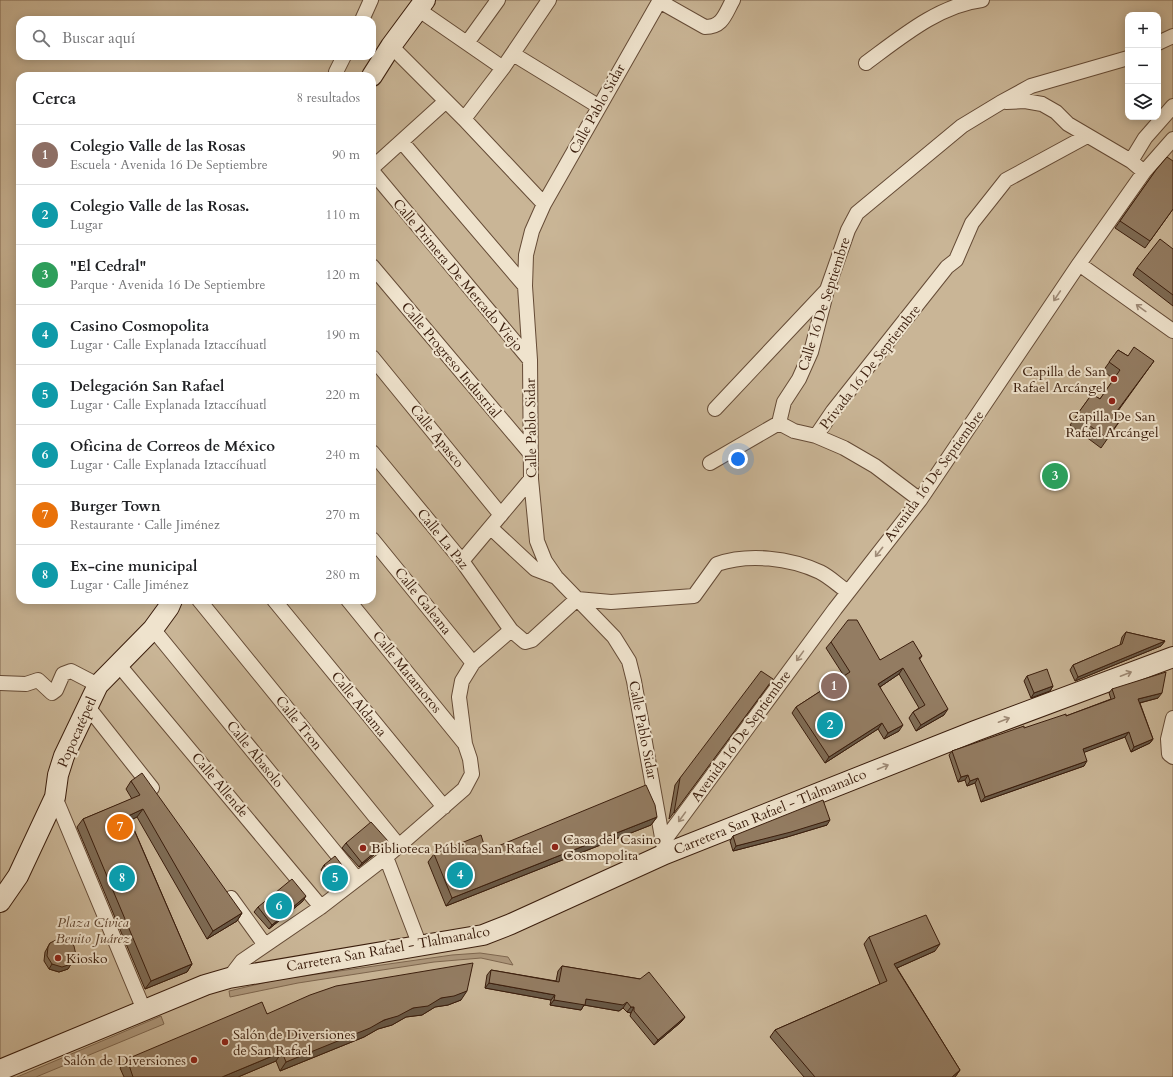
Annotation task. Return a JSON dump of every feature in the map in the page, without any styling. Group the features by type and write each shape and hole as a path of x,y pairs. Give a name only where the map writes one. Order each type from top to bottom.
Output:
{"street":[{"path":"364,16 371,0"},
{"path":"467,43 498,0"},
{"path":"464,119 513,54 549,0"},
{"path":"659,1 705,28 714,27 720,24 733,0"},
{"path":"866,62 921,23 969,2 982,0"},
{"name":"Calle Pablo Sidar","path":"659,1 598,106 544,204 532,231 526,256 525,286 530,360 531,479 537,542 545,561 556,577 614,637 629,661 634,681 664,848"},
{"path":"375,72 391,46 422,5 467,43 503,68"},
{"path":"1161,42 1173,36"},
{"path":"391,46 464,119 544,204"},
{"path":"513,54 598,106"},
{"path":"1000,103 1031,86 1125,59"},
{"path":"336,72 342,60"},
{"path":"1000,103 1025,100 1042,104 1056,112 1068,124 1132,161 1144,172"},
{"path":"376,165 446,101"},
{"name":"Calle 16 De Septiembre","path":"779,423 784,402 799,380 811,352 827,290 848,230 857,213 962,126 1000,103"},
{"path":"1132,161 1145,138 1173,106"},
{"name":"Privada 16 De Septiembre","path":"816,436 833,411 925,297 947,267 956,260 972,223 1006,180 1087,136"},
{"name":"Avenida 16 De Septiembre","path":"664,848 848,592 920,500 1079,264 1144,172 1173,139"},
{"path":"402,142 525,286"},
{"name":"Calle Primera De Mercado Viejo","path":"376,176 530,360"},
{"path":"1079,264 1173,331"},
{"name":"Calle Progreso Industrial","path":"376,271 530,453"},
{"path":"715,409 827,290"},
{"name":"Calle Apasco","path":"376,362 501,515"},
{"path":"710,462 779,423 794,431 816,436 844,448 875,466 920,500"},
{"name":"Calle La Paz","path":"376,457 462,561 511,630 525,642 532,640 577,599"},
{"path":"462,561 531,479"},
{"path":"491,528 535,569 556,577"},
{"name":"Calle Galeana","path":"376,544 473,663"},
{"path":"577,599 599,602 624,602 694,596 717,564 737,559 755,558 778,560 802,565 821,573 848,592"},
{"name":"Popocatépetl","path":"0,902 18,876 55,797 58,775 64,756 98,685 153,629 170,604"},
{"name":"Calle Tron","path":"202,604 399,846"},
{"name":"Calle Aldama","path":"277,604 444,807"},
{"name":"Calle Matamoros","path":"351,604 465,744"},
{"name":"Calle Abasolo","path":"153,629 358,879"},
{"path":"229,978 242,961 321,907 358,879 399,846 464,789 472,774 470,758 465,744 459,697 462,681 473,663 511,630"},
{"name":"Carretera San Rafael - Tlalmanalco","path":"0,1070 205,985 229,978 483,935 664,848 1173,657"},
{"name":"Calle Allende","path":"118,664 321,907"},
{"path":"0,683 26,684 38,680 52,693 56,690 63,674 71,671 98,685"},
{"path":"88,707 142,773 160,798"},
{"path":"1171,755 1168,739 1173,718"},
{"path":"55,797 144,1010"},
{"path":"386,857 420,946"},
{"path":"224,888 265,945"}],"green space":[{"name":"Plaza Cívica Benito Juárez","path":"0,0 1173,0 1173,1077 0,1077"}],"shaded area":[{"path":"480,953 508,957 513,965 481,958 434,962 298,983 230,997 229,991 276,980 452,955"},
{"path":"161,1016 164,1024 36,1077 17,1077"}],"building":[{"path":"1167,157 1173,161 1173,209 1150,241 1120,221"},
{"path":"1160,239 1173,249 1173,295 1137,268"},
{"name":"Capilla De San Rafael Arcángel","path":"1134,347 1154,361 1117,411 1124,415 1107,438 1076,416 1092,394 1100,399 1120,370 1109,362 1118,350 1128,356"},
{"path":"848,620 857,620 880,660 913,641 922,656 919,658 948,709 921,725 913,712 925,705 903,668 878,684 903,725 888,733 882,723 829,757 796,707 850,672 831,642"},
{"path":"1126,632 1165,641 1078,677 1073,665 1122,644"},
{"path":"1047,669 1053,686 1034,693 1027,676"},
{"path":"761,671 773,679 674,813 680,778"},
{"path":"1166,672 1162,693 1138,699 1153,739 1134,747 1129,732 1083,749 1087,761 985,797 978,778 970,781 968,775 961,777 952,751 1024,726 1024,728 1066,714 1066,716 1115,698 1112,689"},
{"path":"142,773 242,913 213,931 143,809 128,816 192,964 151,981 83,819 140,795 131,781"},
{"path":"646,785 655,805 657,817 452,898 434,854 481,835 486,851"},
{"path":"823,800 830,820 736,846 733,836"},
{"name":"Biblioteca Pública San Rafael","path":"371,822 388,841 362,863 346,843"},
{"path":"335,856 348,873 337,882 324,865"},
{"path":"292,879 306,896 272,925 258,907"},
{"path":"926,915 940,944 894,964 960,1070 952,1077 815,1077 775,1030 887,981 869,937"},
{"name":"Kiosko","path":"58,939 71,942 74,946 76,955 71,964 62,967 52,964 47,956 50,943"},
{"path":"473,963 467,991 454,996 441,998 428,1006 413,1008 398,1016 384,1020 370,1028 286,1062 282,1052 222,1077 133,1077 127,1059 262,1002 267,1014 310,995 336,986"},
{"path":"562,966 640,979 649,972 685,1017 658,1040 634,1011 634,1007 631,1007 627,1002 623,1005 586,999 585,1005 554,1000 555,995 489,983 491,970 559,982"}],"place":[{"name":"Capilla de San Rafael Arcángel","path":"1114,379"},
{"name":"Capilla De San Rafael Arcángel","path":"1112,401"},
{"name":"\"El Cedral\"","path":"1055,476"},
{"name":"Colegio Valle de las Rosas","path":"834,686"},
{"name":"Colegio Valle de las Rosas.","path":"830,725"},
{"name":"Burger Town","path":"120,827"},
{"name":"Casas del Casino Cosmopolita","path":"555,847"},
{"name":"Biblioteca Pública San Rafael","path":"363,848"},
{"name":"Casino Cosmopolita","path":"460,875"},
{"name":"Ex-cine municipal","path":"122,878"},
{"name":"Delegación San Rafael","path":"335,878"},
{"name":"Oficina de Correos de México","path":"279,906"},
{"name":"Kiosko","path":"58,958"},
{"name":"Salón de Diversiones de San Rafael","path":"225,1042"},
{"name":"Salón de Diversiones","path":"194,1060"}]}
